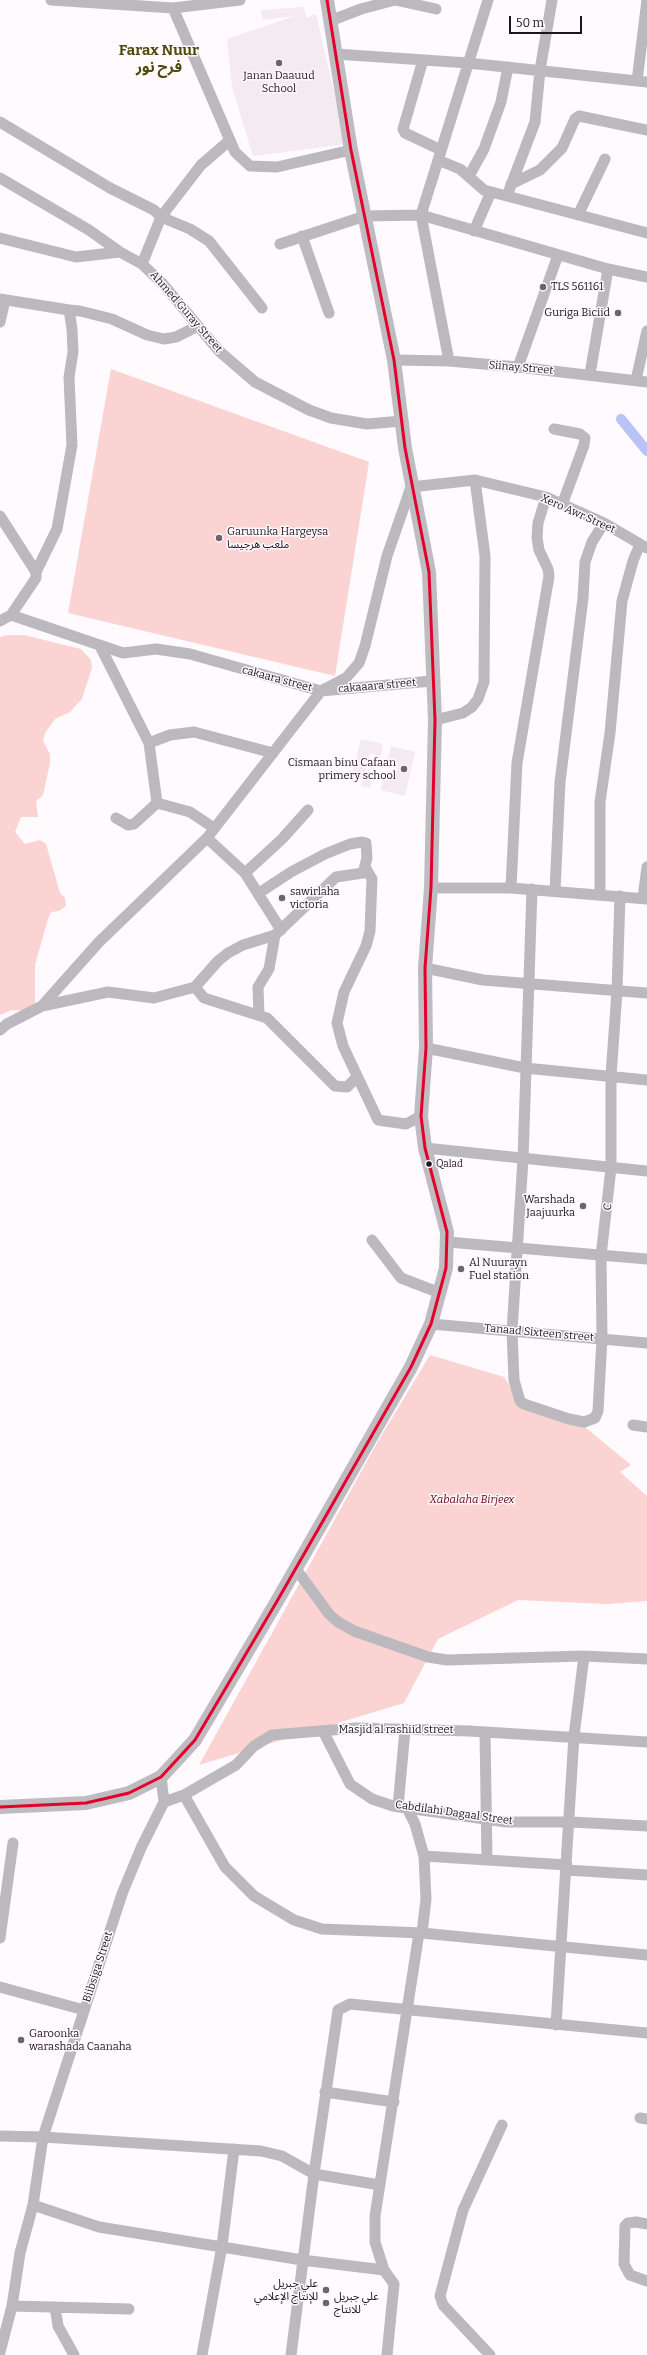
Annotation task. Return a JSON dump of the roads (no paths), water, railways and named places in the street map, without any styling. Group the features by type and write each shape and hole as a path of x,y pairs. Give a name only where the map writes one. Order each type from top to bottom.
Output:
{"main road":[{"path":"0,1807 86,1803 129,1793 161,1777 195,1740 296,1569 411,1367 431,1324 446,1268 448,1232 425,1148 421,1116 426,1048 425,968 431,888 435,720 432,681 429,572 411,487 394,360 351,150 326,0"}],"street":[{"path":"51,0 130,3 173,8 240,0"},
{"path":"330,21 361,9 395,0 436,9"},
{"path":"449,361 421,215 488,0"},
{"path":"506,196 535,122 540,70 552,0"},
{"path":"336,54 468,63 642,81 647,0"},
{"path":"173,8 235,152 250,166 277,167 351,150"},
{"path":"423,60 403,129 405,133 440,155 469,176 484,190 647,233"},
{"path":"469,176 484,149 501,102 508,67"},
{"path":"511,184 540,170 562,148 575,119 579,116 647,130"},
{"path":"0,122 110,188 154,210 160,216 190,229 209,241 262,308"},
{"name":"Ahmed Guray Street","path":"230,140 201,165 160,216 142,264 162,283 219,351 255,382 309,410 331,418 367,424 394,423 402,421"},
{"path":"578,215 605,159"},
{"path":"0,178 89,230 120,252 142,264"},
{"path":"474,231 491,192"},
{"path":"280,244 364,216 421,215 608,269 647,277"},
{"path":"302,236 329,313"},
{"path":"0,238 76,257 120,252"},
{"path":"518,367 558,255"},
{"path":"590,374 608,269"},
{"path":"0,322 2,299 80,311 112,320 147,335 164,339 176,337 198,326"},
{"path":"0,621 11,615 36,578 36,572 57,529 72,445 69,377 73,352 69,310"},
{"path":"642,381 647,331"},
{"name":"Siinay Street","path":"394,360 449,361 590,374 642,381"},
{"path":"554,429 580,434 585,438 584,445 562,505"},
{"path":"435,720 463,713 472,707 478,699 484,682 486,562 476,480"},
{"name":"Xero Awr Street","path":"411,487 476,480 546,498 604,523 644,546"},
{"name":"cakaara street","path":"100,646 123,653 156,649 190,654 321,691 346,678 359,663 365,646 387,556 411,487"},
{"path":"511,888 517,763 549,576 548,569 539,550 537,538 538,523 546,498"},
{"path":"0,516 36,572"},
{"path":"555,891 560,782 583,598 585,562 592,542 604,523"},
{"path":"600,894 600,802 610,733 622,602 633,561 644,546"},
{"path":"11,615 100,646 149,743 157,803"},
{"name":"cakaaara street","path":"321,691 432,681"},
{"path":"42,1006 99,942 206,838 321,691"},
{"path":"149,743 170,735 194,732 273,753"},
{"path":"116,818 122,823 134,824 157,803"},
{"path":"157,803 190,812 214,828"},
{"path":"245,873 282,839 308,810"},
{"path":"206,838 245,873 259,893 278,933 269,969 258,988 260,1015"},
{"path":"0,1030 7,1024 42,1006 108,992 154,998 195,987 218,961 228,953 243,945 278,933 336,877 363,873 367,849 366,843 362,842 325,854 291,872 259,893"},
{"path":"365,867 372,879 370,931 366,946 344,992 337,1023 343,1046 378,1120 396,1124 406,1124 421,1116"},
{"path":"431,888 511,888 645,898 647,867"},
{"path":"512,1331 523,1159 532,890"},
{"name":"C","path":"512,1331 514,1380 520,1400 537,1409 584,1422 595,1418 598,1411 602,1338 601,1256 611,1168 611,1076 617,991 620,896"},
{"path":"425,968 482,980 647,993"},
{"path":"195,987 204,998 267,1018 335,1086 347,1087 357,1077"},
{"path":"426,1048 525,1068 647,1080"},
{"path":"425,1148 647,1171"},
{"path":"372,1240 401,1278 440,1293"},
{"path":"448,1242 647,1260"},
{"name":"Tanaad Sixteen street","path":"431,1324 647,1343"},
{"path":"633,1425 647,1427"},
{"path":"296,1569 329,1614 338,1622 354,1631 428,1657 447,1660 584,1656 647,1659"},
{"path":"556,2025 570,1822 574,1736 584,1656"},
{"name":"Masjid al rashiid street","path":"164,1802 184,1795 236,1765 254,1746 272,1735 356,1728 574,1736 647,1742"},
{"path":"387,2355 394,2284 384,2270 375,2242 375,2216 426,1899 424,1856 415,1824 402,1807 404,1730"},
{"name":"Cabdilahi Dagaal Street","path":"323,1731 350,1784 372,1799 402,1807 506,1822 570,1822 647,1826"},
{"path":"485,1732 487,1860"},
{"path":"161,1777 164,1802"},
{"path":"184,1795 225,1867 254,1896 294,1920 322,1929 420,1933 562,1948 647,1955"},
{"name":"Biibsiga Street","path":"0,2352 12,2306 16,2272 33,2205 43,2137 127,1880 143,1842 164,1802"},
{"path":"0,1938 12,1843"},
{"path":"424,1856 487,1860 647,1875"},
{"path":"0,1987 84,2010"},
{"path":"291,2355 302,2260 338,2010 350,2004 408,2011 647,2033"},
{"path":"326,2092 394,2102"},
{"path":"490,2355 443,2306 440,2296 462,2210 502,2125"},
{"path":"0,2136 43,2137 261,2151 282,2156 314,2174 380,2185"},
{"path":"202,2355 222,2246 234,2149"},
{"path":"33,2205 99,2227 302,2260 384,2270"},
{"path":"647,2224 636,2222 628,2223 625,2226 624,2264 630,2275 647,2281"},
{"path":"12,2306 128,2309"},
{"path":"55,2307 58,2326 74,2355"}],"waterway":[{"path":"621,419 647,451"}],"place":[{"name":"Janan Daauud School","path":"279,63"},
{"name":"TLS 561161","path":"543,287"},
{"name":"Guriga Biciid","path":"618,313"},
{"name":"Garuunka Hargeysa ملعب هرجيسا","path":"219,538"},
{"name":"Cismaan binu Cafaan primery school","path":"404,769"},
{"name":"sawirlaha victoria","path":"282,898"},
{"name":"Qalad","path":"429,1164"},
{"name":"Warshada Jaajuurka","path":"583,1206"},
{"name":"Al Nuurayn Fuel station","path":"461,1269"},
{"name":"Garoonka warashada Caanaha","path":"21,2040"},
{"name":"علي جبريل للإنتاج الإعلامي","path":"326,2290"},
{"name":"علي جبريل للانتاج","path":"326,2303"}],"district":[{"name":"Farax Nuur فرح نور","path":"159,60"}],"park label":[{"name":"Xabalaha Birjeex","path":"472,1500"}]}
